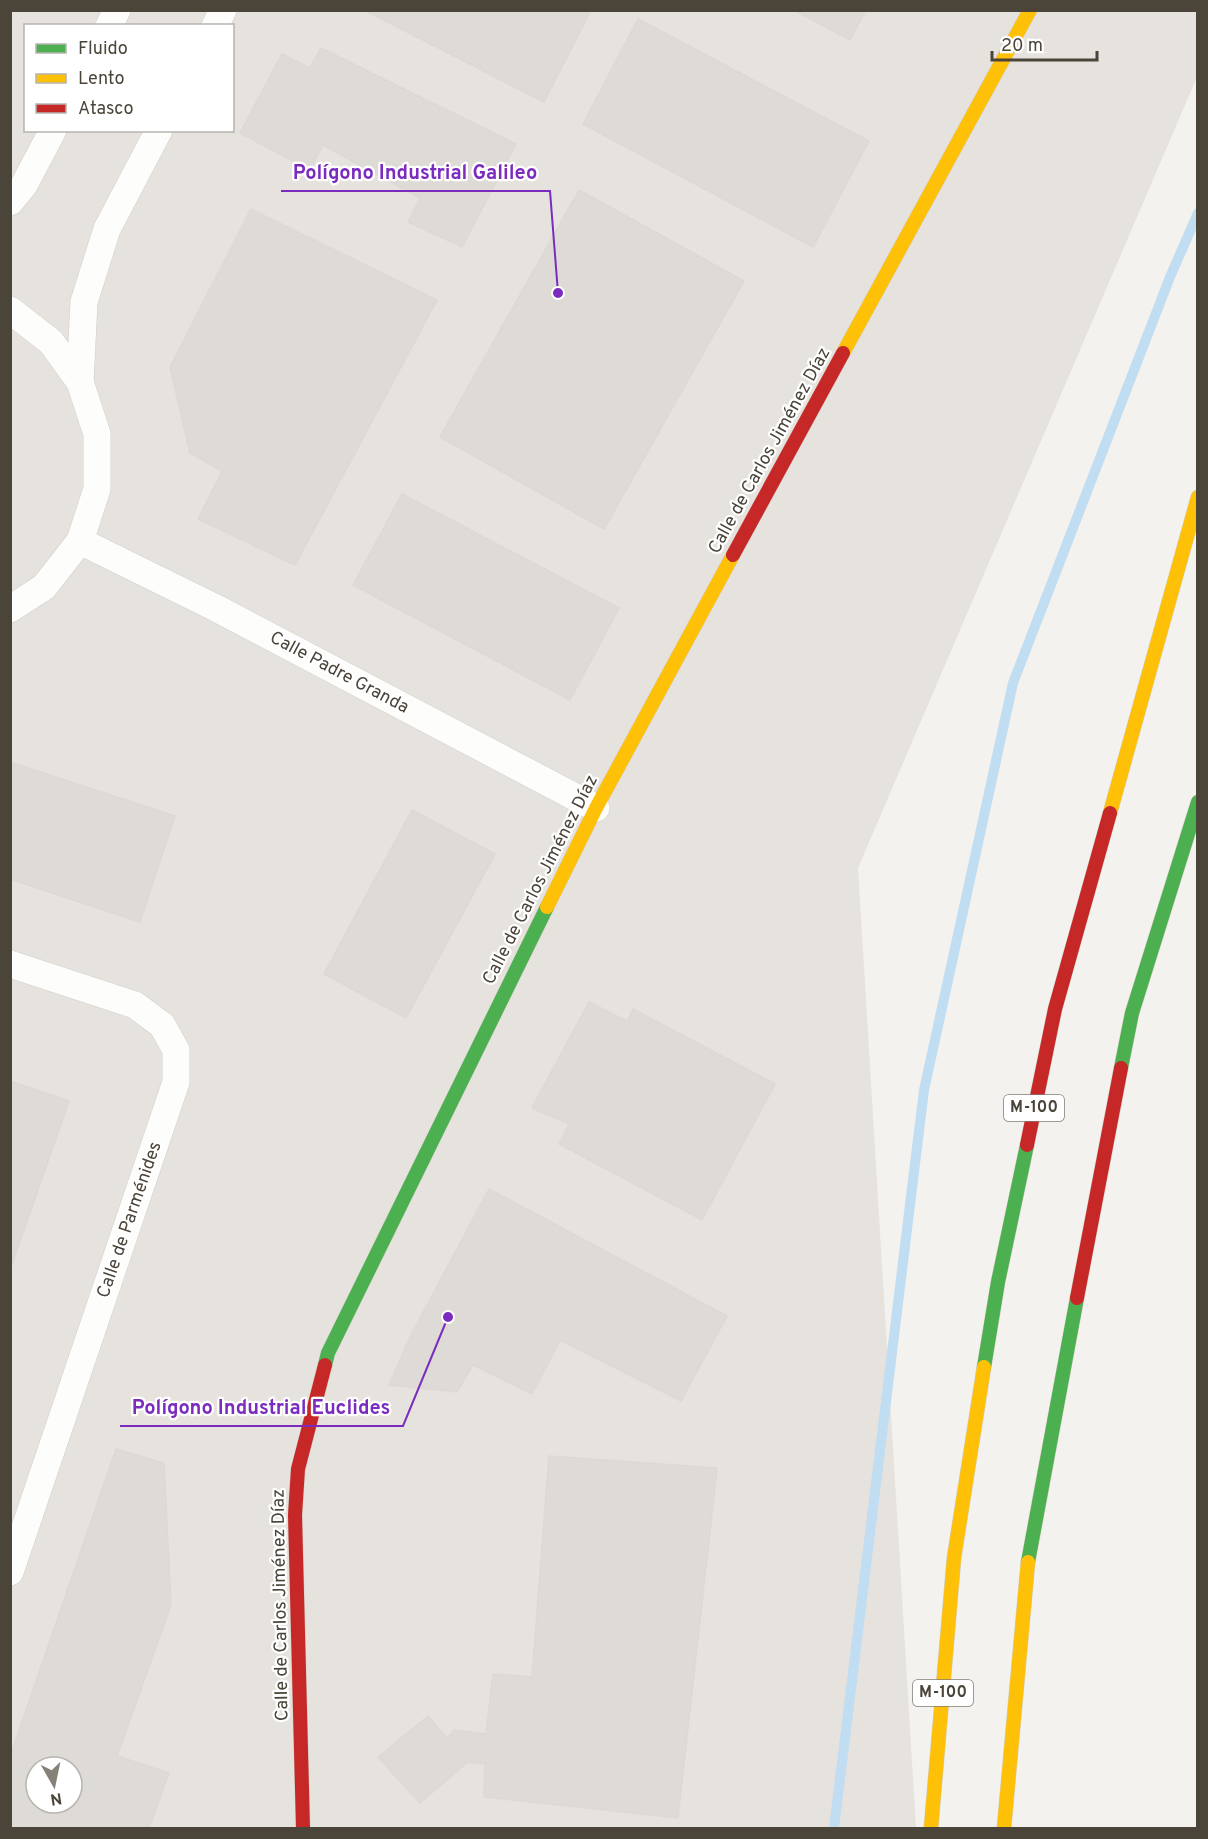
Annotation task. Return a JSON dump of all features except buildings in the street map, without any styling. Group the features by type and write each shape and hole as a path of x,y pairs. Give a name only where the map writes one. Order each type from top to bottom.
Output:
{"main road":[{"name":"Calle de Carlos Jiménez Díaz","path":"303,1828 295,1515 298,1469 328,1353 596,808 1030,10"},
{"name":"M-100","path":"931,1828 954,1558 998,1282 1055,1009 1197,497"},
{"name":"M-100","path":"1149,666 1197,544"},
{"path":"1004,1828 1028,1564 1079,1289 1132,1014 1197,802"}],"street":[{"path":"110,24 117,10"},
{"path":"216,24 223,10"},
{"path":"10,202 24,185 52,132"},
{"path":"80,382 84,302 107,229 158,132"},
{"path":"10,310 51,342 80,382 97,434 97,489 80,541 44,587 10,609"},
{"name":"Calle Padre Granda","path":"80,541 216,608 596,808"},
{"name":"Calle de Parménides","path":"10,964 135,1005 162,1025 176,1050 176,1082 10,1572"}],"shaded area":[{"path":"11,11 1197,11 1197,77 858,868 916,1828 11,1828"}],"waterway":[{"path":"834,1828 924,1090 1013,683 1170,277 1198,213"}],"traffic: fast":[{"path":"1121,1068 1132,1013 1198,802"},
{"path":"325,1365 328,1353 547,907"},
{"path":"984,1367 998,1282 1027,1145"},
{"path":"1028,1562 1077,1298"}],"traffic: slow":[{"path":"843,353 1030,10"},
{"path":"1110,813 1198,497"},
{"path":"547,907 596,808 733,555"},
{"path":"931,1828 954,1558 984,1367"},
{"path":"1004,1828 1028,1562"}],"traffic: jam":[{"path":"733,555 843,353"},
{"path":"1027,1145 1055,1009 1110,813"},
{"path":"1077,1298 1121,1068"},
{"path":"303,1828 295,1515 298,1469 325,1365"}],"place":[{"name":"Polígono Industrial Galileo","path":"558,293"},
{"name":"Polígono Industrial Euclides","path":"448,1317"}]}
